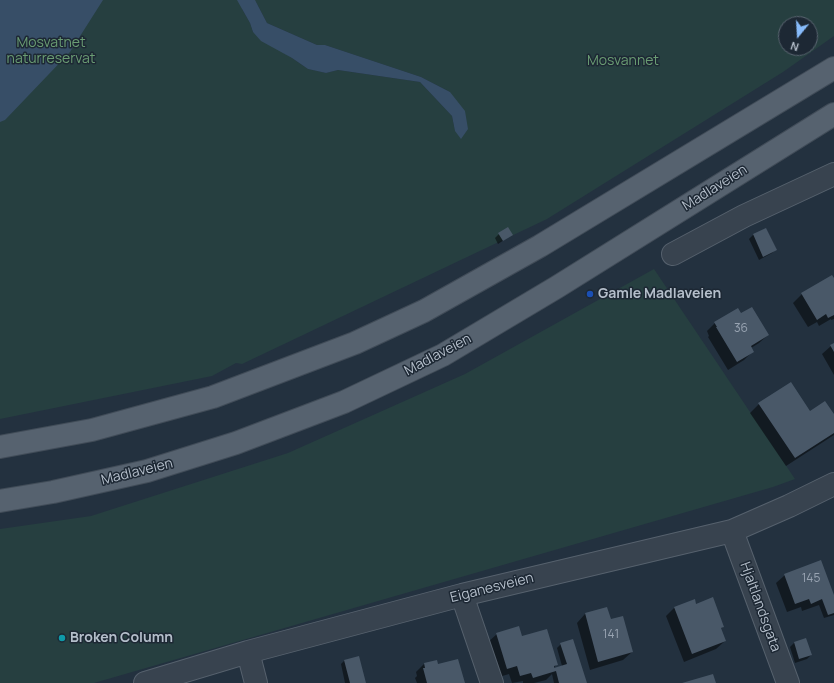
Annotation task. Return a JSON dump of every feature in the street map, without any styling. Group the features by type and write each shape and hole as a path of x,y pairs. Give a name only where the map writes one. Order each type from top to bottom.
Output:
{"main road":[{"path":"0,447 92,430 214,397 355,344 424,311 540,246 834,68"},
{"name":"Madlaveien","path":"0,501 53,492 147,470 236,443 344,402 443,355 557,287 834,114"}],"street":[{"path":"673,254 744,216 834,174"},
{"name":"Eiganesveien","path":"145,683 248,652 462,595 732,531 834,484"},
{"name":"Hjaltlandsgata","path":"732,531 788,683"},
{"path":"462,595 492,683"},
{"path":"248,652 256,683"}],"green space":[{"path":"0,0 834,0 834,36 818,47 818,16 778,16 778,56 806,56 783,72 547,219 242,364 236,363 212,376 0,419","holes":["256,2 267,23 317,45 325,45 421,77 450,92 455,131 452,116 420,82 338,70 326,73 308,69 253,32 242,9"]},
{"path":"654,269 795,479 773,487 94,683 0,683 0,529 91,516 288,453 465,374"}],"water":[{"path":"0,0 103,0 70,52 5,120 0,122"},
{"path":"237,0 255,0 267,23 317,45 325,45 421,77 450,92 465,111 468,129 461,139 455,131 452,116 420,82 338,70 326,73 308,69 292,58 261,41 253,32 250,23"}],"building":[{"path":"508,227 513,235 503,241 498,233"},
{"path":"766,228 777,250 763,257 753,234"},
{"path":"832,275 834,278 834,315 828,318 826,314 817,320 801,293"},
{"path":"752,307 769,335 751,346 754,352 737,362 714,322 738,308 741,313"},
{"path":"834,343 834,352 830,345"},
{"path":"791,382 810,411 825,401 834,414 834,433 795,458 758,403"},
{"path":"821,560 834,595 834,613 828,615 822,599 811,604 809,599 795,604 784,574"},
{"path":"713,597 724,627 721,628 726,641 692,654 674,607 695,599 696,604"},
{"path":"607,607 611,619 623,616 633,652 598,662 585,613"},
{"path":"519,626 522,636 547,629 558,665 554,666 554,668 567,664 560,643 573,639 587,683 559,683 556,671 533,678 531,673 520,676 517,666 507,669 496,633"},
{"path":"806,638 812,655 799,659 794,642"},
{"path":"359,656 366,683 350,683 344,660"},
{"path":"458,659 465,683 427,683 423,668 425,668 424,663 437,660 438,664"},
{"path":"713,674 716,683 682,683"}],"place":[{"name":"Gamle Madlaveien","path":"590,294"},
{"name":"Broken Column","path":"62,638"}],"park label":[{"name":"Mosvatnet naturreservat","path":"51,52"},
{"name":"Mosvannet","path":"623,61"}]}
